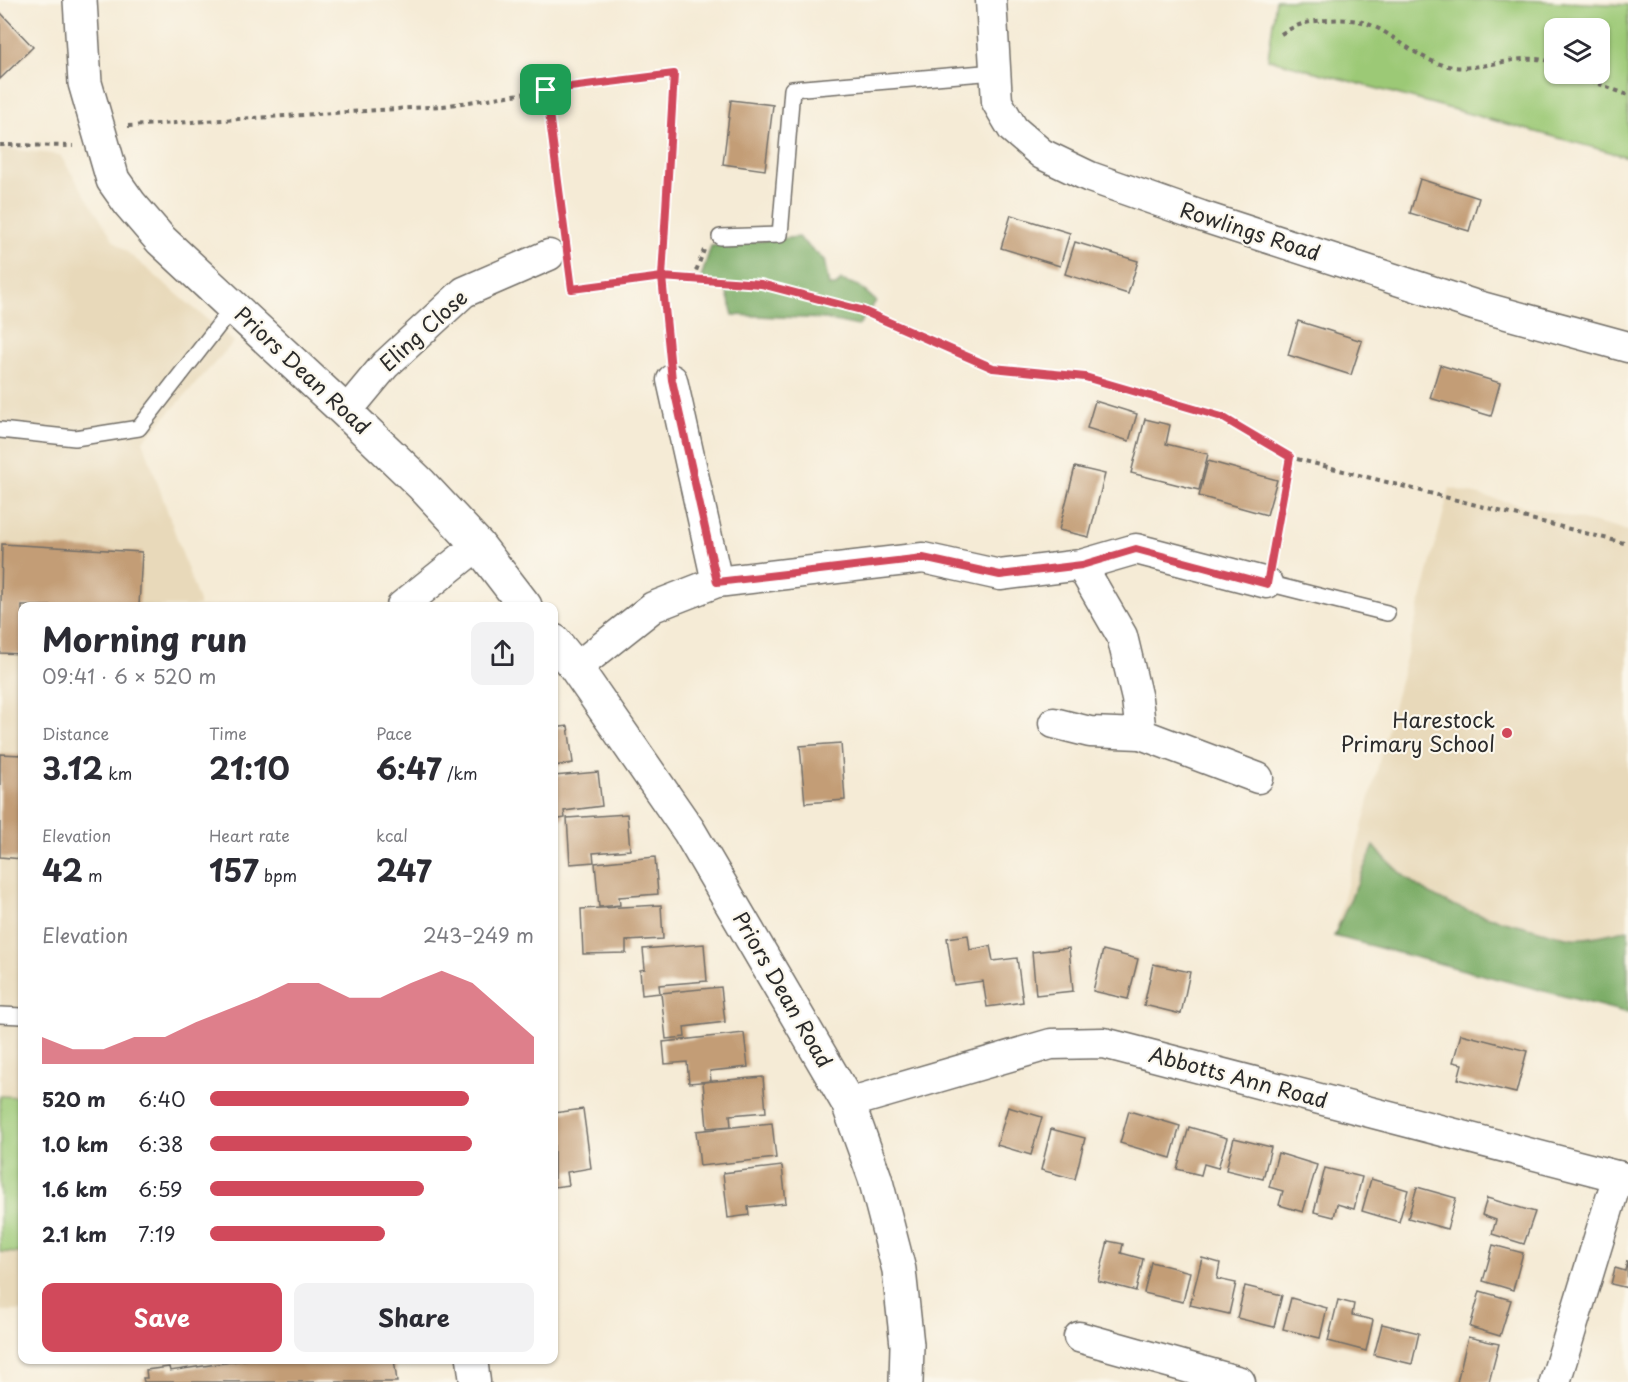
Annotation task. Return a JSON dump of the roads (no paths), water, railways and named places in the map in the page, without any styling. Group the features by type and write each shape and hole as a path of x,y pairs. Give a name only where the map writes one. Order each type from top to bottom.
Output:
{"street":[{"name":"Priors Dean Road","path":"80,0 85,83 113,180 130,204 161,240 421,484 478,545 522,602"},
{"name":"Rowlings Road","path":"991,0 997,102 1013,129 1042,154 1090,177 1201,216 1474,305 1628,347"},
{"name":"Eling Close","path":"346,412 385,364 464,292 562,254"},
{"path":"672,380 717,582"},
{"path":"407,602 478,545"},
{"path":"576,668 653,607 717,582 923,558 1000,575 1082,565 1136,549 1267,584"},
{"path":"1082,565 1122,636 1137,699 1141,734"},
{"name":"Priors Dean Road","path":"558,645 689,831 848,1103 874,1178 899,1270 907,1345 906,1382"},
{"path":"1054,723 1090,732 1141,734 1258,778"},
{"name":"Abbotts Ann Road","path":"848,1103 1051,1044 1104,1043 1623,1178"},
{"path":"1555,1382 1623,1178"},
{"path":"1079,1337 1239,1382"},
{"path":"473,1364 476,1382"}],"lane":[{"path":"720,237 780,235 792,89 994,72"},
{"path":"0,430 75,438 139,428 233,307"},
{"path":"1267,584 1387,614"},
{"path":"0,1015 18,1016"}],"place":[{"name":"Harestock Primary School","path":"1507,733"}]}
